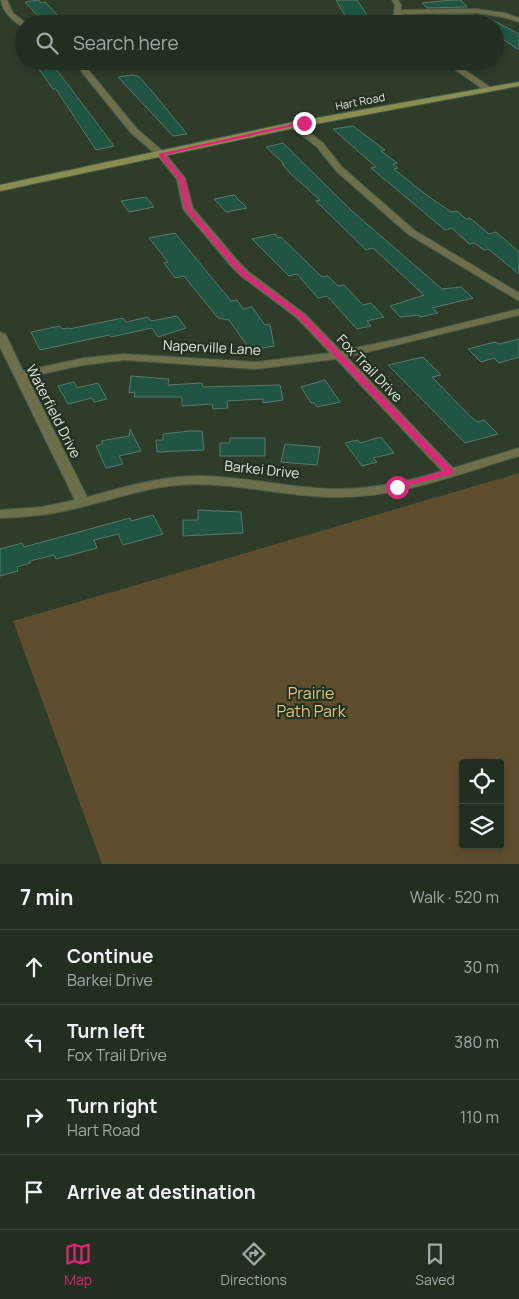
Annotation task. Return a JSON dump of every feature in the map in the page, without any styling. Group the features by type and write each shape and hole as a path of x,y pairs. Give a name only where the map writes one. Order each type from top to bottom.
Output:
{"street":[{"path":"395,0 398,5 396,15"},
{"path":"3,5 15,18"},
{"path":"398,12 428,14 476,12 498,15"},
{"path":"504,16 519,20"},
{"name":"Fox Trail Drive","path":"84,70 134,131 161,154 182,180 188,209 244,274 301,316 450,472"},
{"path":"460,70 490,90"},
{"name":"Hart Road","path":"0,188 294,125 519,84"},
{"path":"294,125 320,146 339,169 411,232 519,298"},
{"name":"Naperville Lane","path":"19,375 105,358 140,357 241,366 340,356 519,312"},
{"name":"Waterfield Drive","path":"0,335 82,501"},
{"name":"Barkei Drive","path":"0,514 43,511 149,485 178,480 207,480 352,493 397,487 519,452"}],"green space":[{"name":"Prairie Path Park","path":"519,473 519,864 102,864 13,621"}],"building":[{"path":"39,0 41,3 45,2 57,15 37,15 25,2"},
{"path":"336,0 357,0 367,15 345,15"},
{"path":"461,0 467,7 427,8 422,3"},
{"path":"504,26 519,34 519,50 504,40"},
{"path":"39,70 57,70 114,146 96,150 56,89 53,89"},
{"path":"138,76 187,134 173,136 118,77"},
{"path":"353,126 385,150 381,151 397,163 393,164 398,168 394,169 425,194 451,212 457,211 466,219 470,218 489,234 496,232 519,252 519,274 488,249 484,250 474,243 469,244 452,228 445,230 371,168 376,167 333,129"},
{"path":"283,143 352,211 442,289 461,287 473,298 432,308 438,313 420,317 418,315 400,317 390,306 424,295 373,248 366,250 316,201 320,200 291,174 282,164 284,164 266,147"},
{"path":"234,195 247,208 226,212 214,199"},
{"path":"146,197 154,207 129,212 121,201"},
{"path":"175,233 231,301 237,300 243,309 252,307 265,325 270,324 274,346 257,349 255,346 248,347 229,320 218,318 184,276 175,278 164,263 168,262 149,238"},
{"path":"275,234 278,238 281,237 322,277 328,276 338,286 344,285 363,305 371,303 384,317 367,321 371,326 357,329 327,296 318,298 297,274 289,276 252,239"},
{"path":"177,316 186,328 158,337 152,328 40,350 31,332 60,326 62,329 69,329 123,318 126,322 148,317 151,321"},
{"path":"519,339 519,357 499,363 494,358 481,362 468,349 495,342 499,344"},
{"path":"423,357 441,375 432,377 471,417 478,422 484,420 498,434 465,443 388,365"},
{"path":"131,376 169,379 168,385 202,383 203,387 280,385 283,400 263,403 263,399 227,401 228,408 213,409 212,404 182,406 182,397 134,397 135,392 129,393"},
{"path":"325,380 340,402 317,407 314,403 311,403 301,387"},
{"path":"74,382 77,388 98,383 107,399 94,402 92,398 68,404 58,386"},
{"path":"130,429 141,451 119,456 123,464 106,468 96,446 103,444 101,441 129,436"},
{"path":"202,431 204,450 157,452 156,440 163,440 163,434"},
{"path":"381,437 394,453 373,458 377,462 362,466 345,443 358,440 360,443"},
{"path":"230,438 265,438 265,456 220,456 220,443 230,443"},
{"path":"285,444 320,447 317,465 281,462"},
{"path":"198,510 241,512 243,533 183,536 183,520 198,520"},
{"path":"153,515 163,534 123,545 118,534 94,540 97,548 56,559 54,555 30,561 30,563 17,567 18,571 0,576 0,549 22,543 24,547 130,518 131,521"}],"route":[{"path":"304,123 161,154 182,180 188,209 234,263 244,274 301,316 450,472 397,487"}]}
